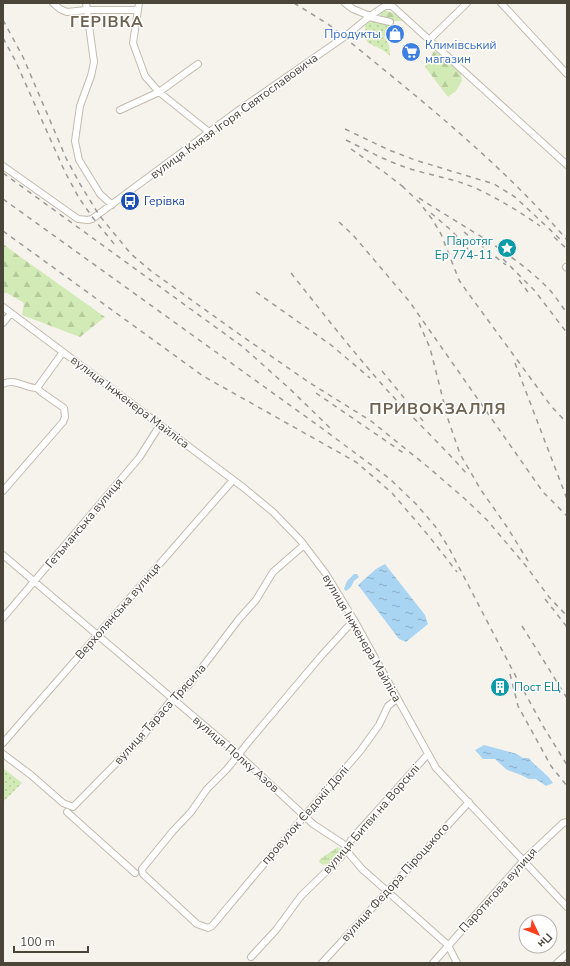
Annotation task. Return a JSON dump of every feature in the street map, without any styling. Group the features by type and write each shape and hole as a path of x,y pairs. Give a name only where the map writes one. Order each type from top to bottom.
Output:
{"street":[{"path":"53,3 60,9 68,12 86,6 138,10"},
{"path":"139,3 132,43 145,76 159,92 209,132"},
{"path":"345,3 370,16 390,22"},
{"path":"429,40 467,3"},
{"path":"501,3 567,74"},
{"name":"вулиця Князя Ігоря Святославовича","path":"3,166 78,220 88,220 99,215 112,206 209,132 347,35 386,4 392,6 567,165"},
{"path":"86,6 94,62 91,76 80,106 75,141 79,160 100,194 112,206"},
{"path":"120,110 159,92 198,64"},
{"name":"вулиця Інженера Майліса","path":"3,307 233,480 273,512 304,545 326,574 354,620 436,768 567,907"},
{"path":"3,324 11,313"},
{"path":"37,388 63,352"},
{"path":"3,384 13,382 30,388 37,388 64,408 66,417 54,433 3,491"},
{"name":"Гетьманська вулиця","path":"3,618 139,458 160,425"},
{"name":"Верхолянська вулиця","path":"3,743 233,480"},
{"name":"вулиця Тараса Трясила","path":"3,754 32,775 63,803 73,806 143,736 172,699 188,686 239,619 256,600 273,572 304,545"},
{"name":"вулиця Полку Азов","path":"3,555 238,754 313,824 344,845 346,850 362,869 448,945 456,963"},
{"path":"238,754 331,644 354,620"},
{"name":"провулок Євдокії Долі","path":"238,754 227,769 201,796 191,812 173,831 142,869 143,874 149,880 192,919 198,924 208,928 212,926 361,750 379,726 388,706 397,699"},
{"name":"вулиця Битви на Ворсклі","path":"251,957 276,930 301,896 342,857 352,840 428,754"},
{"name":"вулиця Федора Піроцького","path":"322,963 468,802"},
{"path":"67,812 135,873"},
{"name":"Паротягова вулиця","path":"433,963 524,860 563,823 567,822"},
{"path":"557,963 567,954"}],"green space":[{"path":"384,10 396,14 405,21 395,21 381,17 379,12"},
{"path":"373,20 393,23 397,28 394,27 384,37 389,45 390,56 383,50 368,43 366,39 365,24"},
{"path":"434,51 440,54 461,74 462,81 456,91 448,97 425,67"},
{"path":"3,244 105,317 80,337 22,315 24,303 7,293 3,293"},
{"path":"3,768 22,783 3,802"},
{"path":"338,847 343,851 336,860 325,865 319,862 320,859"}],"water":[{"path":"385,564 425,615 428,624 406,642 399,639 358,585 376,569"},
{"path":"354,574 357,574 359,577 346,591 344,589 347,581"},
{"path":"484,745 517,754 523,758 529,758 553,783 546,786 536,779 529,779 507,770 495,759 483,759 475,750"}],"railway":[{"path":"294,3 328,24 460,134 515,185 567,240"},
{"path":"3,20 23,57 66,158 80,184 99,215 131,254 151,271 239,334 310,383 371,421 428,467 487,520 526,566 549,597 567,616"},
{"path":"3,38 15,60 65,172 79,198 115,245"},
{"path":"345,129 389,150 415,160 494,184 515,197 560,239"},
{"path":"346,140 396,164 473,187 508,205 540,226"},
{"path":"351,149 406,189"},
{"path":"3,173 243,347 290,389 332,430"},
{"path":"402,186 419,202 432,219 441,234 459,280 468,293 551,406 567,423"},
{"path":"419,198 485,239 517,261 546,286 567,313"},
{"path":"3,199 323,429 390,479 416,504 435,526 449,548 514,673 543,726 567,765"},
{"path":"431,213 452,231 468,249"},
{"path":"339,222 353,235 409,301 543,492 567,516"},
{"path":"3,231 203,376 356,462 392,493 457,572"},
{"path":"464,232 506,265"},
{"path":"554,237 567,249"},
{"path":"503,259 535,291 567,333"},
{"path":"291,273 370,371 467,474"},
{"path":"519,280 531,296"},
{"path":"256,292 331,345 370,378"},
{"path":"419,323 430,348 448,419 460,454 481,490 507,527 528,561"},
{"path":"515,363 567,499"},
{"path":"382,371 423,421"},
{"path":"316,393 405,454"},
{"path":"545,599 567,627"},
{"path":"522,626 567,698"},
{"path":"510,674 518,706 551,766 567,786"}],"place":[{"name":"Продукты","path":"395,34"},
{"name":"Климівський магазин","path":"411,52"},
{"name":"Герівка","path":"130,201"},
{"name":"Паротяг Ер 774-11","path":"507,248"},
{"name":"Пост ЕЦ","path":"500,687"}],"district":[{"name":"ГЕРІВКА","path":"107,22"},
{"name":"ПРИВОКЗАЛЛЯ","path":"438,409"}]}
